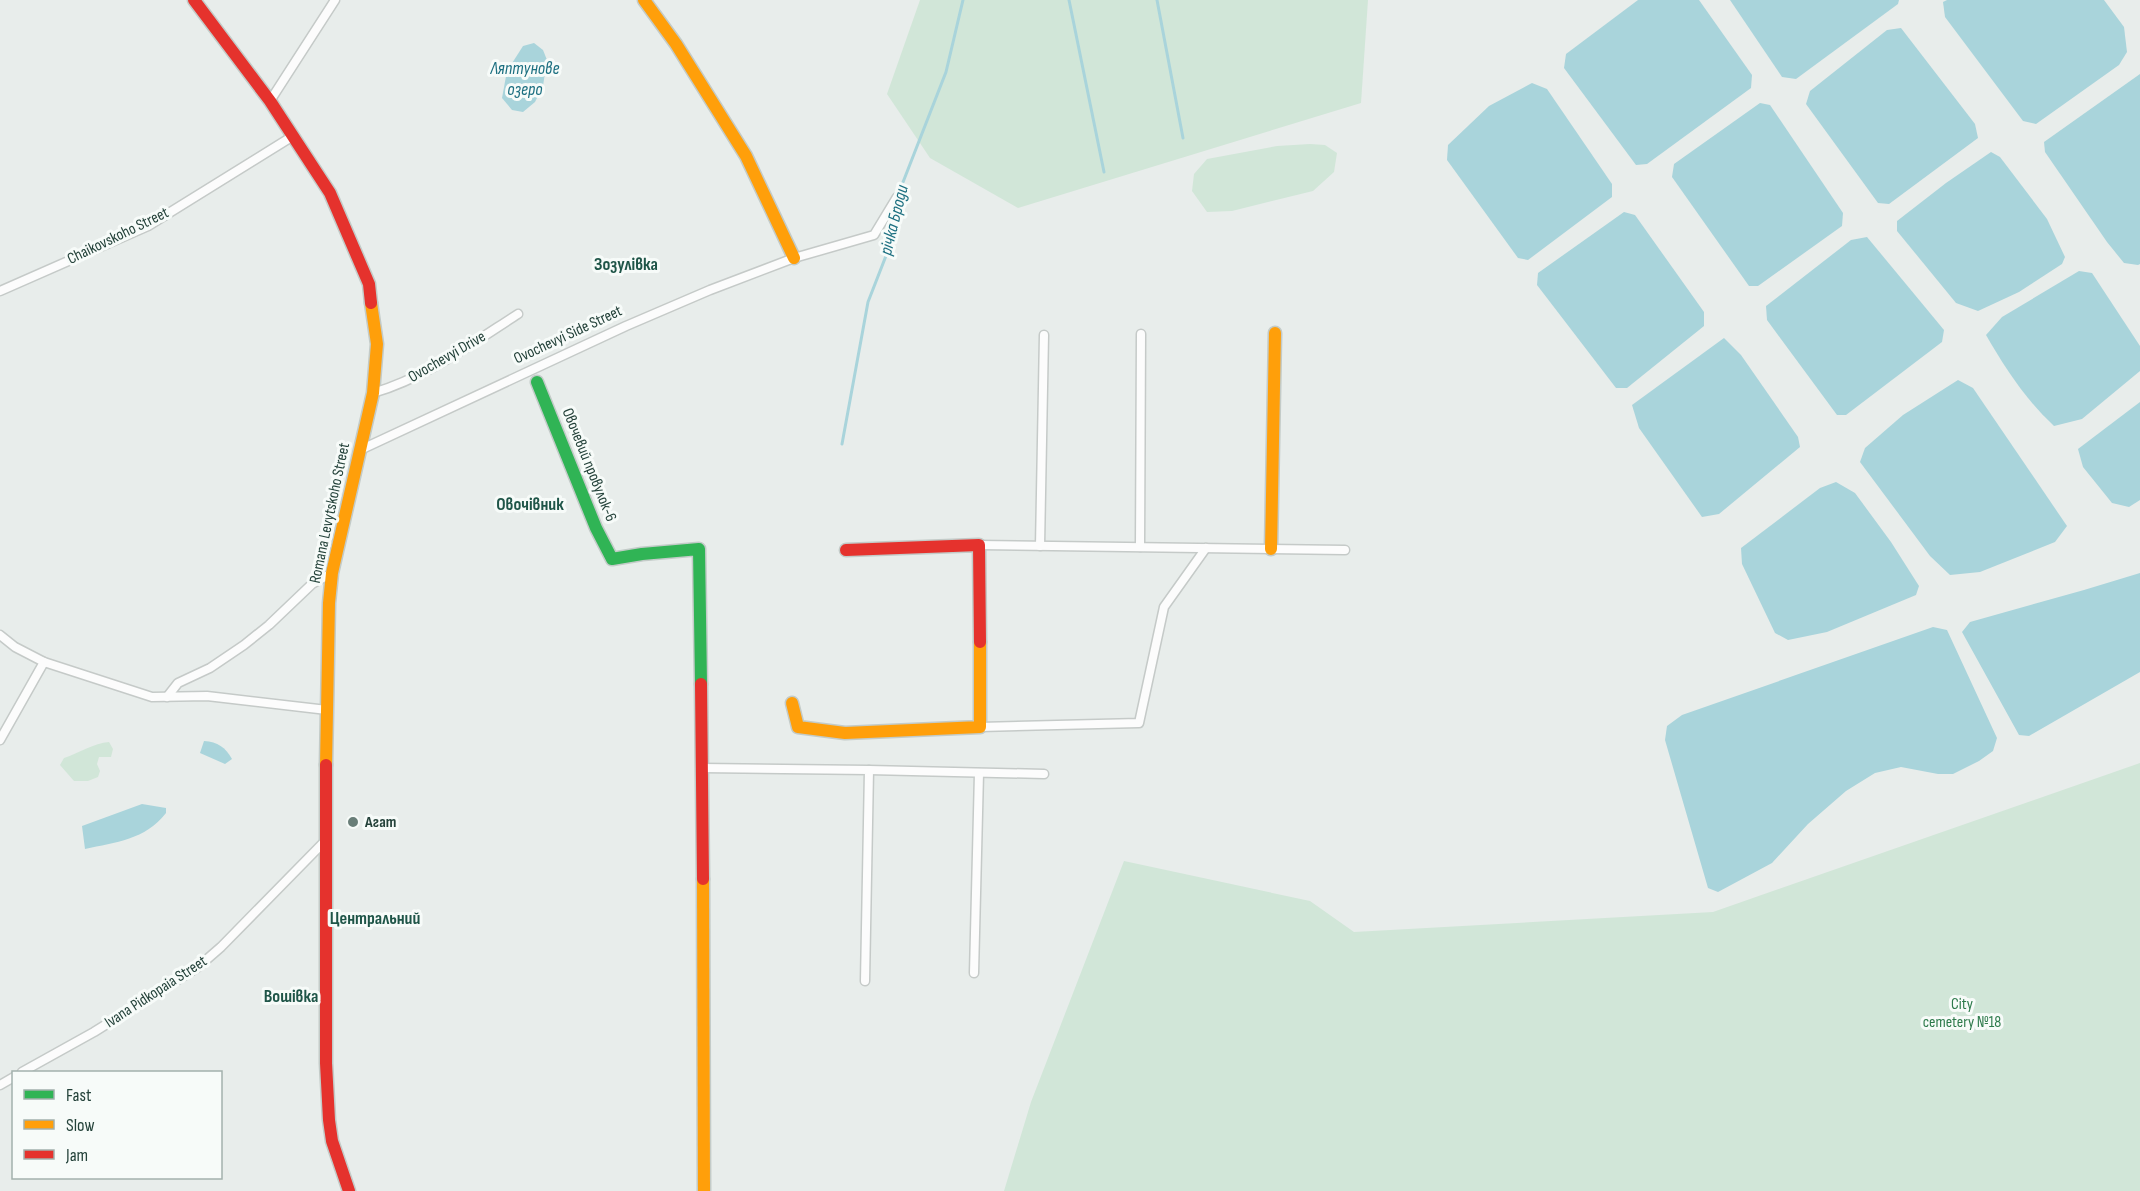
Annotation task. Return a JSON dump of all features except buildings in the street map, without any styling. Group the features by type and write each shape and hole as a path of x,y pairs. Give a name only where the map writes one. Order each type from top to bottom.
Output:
{"street":[{"name":"Romana Levytskoho Street","path":"194,0 270,101 330,193 369,284 377,344 373,393 333,573 329,603 325,841 326,1063 332,1141 349,1191"},
{"path":"270,101 336,0"},
{"path":"644,0 676,44 746,156 794,258"},
{"name":"Chaikovskoho Street","path":"0,291 148,226 293,136"},
{"name":"Ovochevyi Side Street","path":"360,450 626,326 710,290 794,258 874,235 897,197"},
{"name":"Ovochevyi Drive","path":"373,393 394,387 436,365 518,315"},
{"path":"1271,549 1275,333"},
{"path":"1140,547 1141,334"},
{"path":"1040,546 1044,335"},
{"name":"Овочевий провулок-6","path":"537,382 596,528 612,559 699,549 702,768"},
{"path":"846,550 979,545 1345,550"},
{"path":"979,545 980,727"},
{"path":"792,703 798,727 845,733 1140,723 1164,607 1206,548"},
{"path":"167,698 178,682 210,668 244,645 269,625 312,584 333,573"},
{"path":"0,635 15,647 44,662 152,697 207,696 327,710"},
{"path":"0,740 44,662"},
{"path":"704,1191 702,768 1044,774"},
{"path":"865,981 869,770"},
{"path":"974,973 979,773"},
{"name":"Ivana Pidkopaia Street","path":"24,1071 94,1032 198,967 221,947 325,841"}],"green space":[{"path":"920,0 1368,0 1361,103 1018,208 930,158 887,94"},
{"path":"1325,145 1337,153 1334,172 1313,191 1232,211 1207,212 1192,191 1194,174 1207,159 1277,146"},
{"path":"109,742 113,749 111,757 99,757 98,777 88,781 74,781 60,765 64,758 92,746"},
{"name":"City cemetery №18","path":"2140,763 2140,1191 1004,1191 1031,1102 1124,861 1310,901 1354,932 1713,912"}],"water":[{"path":"1638,0 1699,0 1752,75 1751,88 1647,164 1636,165 1564,68 1566,54"},
{"path":"1730,0 1899,0 1898,4 1796,79 1782,77"},
{"path":"1947,0 2104,0 2124,27 2127,52 2119,65 2036,124 2023,121 1945,17 1943,2"},
{"path":"1901,28 1975,124 1978,138 1889,204 1878,203 1806,104 1810,91 1887,30"},
{"name":"Ляптунове озеро","path":"534,43 543,50 547,60 543,86 535,102 523,112 512,110 502,98 507,71 523,46"},
{"path":"2140,74 2140,264 2138,265 2124,263 2107,242 2045,152 2044,142"},
{"path":"1532,83 1547,89 1612,184 1612,197 1528,260 1518,258 1447,160 1448,145 1489,106"},
{"path":"1760,103 1770,105 1843,213 1842,226 1758,286 1749,286 1672,177 1674,164"},
{"path":"1991,152 2000,157 2047,219 2065,257 2062,264 2019,292 1978,311 1956,303 1897,231 1897,221"},
{"path":"1624,212 1635,215 1704,312 1704,326 1627,388 1616,388 1537,285 1538,273"},
{"path":"1867,237 1944,330 1942,342 1846,415 1837,415 1767,320 1766,306 1851,240"},
{"path":"2079,271 2092,273 2140,346 2140,371 2082,419 2054,426 2017,383 1986,335 2002,317"},
{"path":"1724,338 1741,355 1798,437 1800,447 1719,514 1702,517 1639,428 1632,405"},
{"path":"1958,380 1973,388 2067,526 2055,542 1980,572 1950,575 1930,556 1860,462 1865,448 1903,415"},
{"path":"2140,402 2140,500 2129,507 2112,503 2083,467 2078,449"},
{"path":"1836,482 1855,493 1891,542 1919,586 1916,595 1827,632 1788,640 1775,633 1742,564 1741,548 1820,488"},
{"path":"2140,573 2140,672 2029,736 2019,735 1962,632 1970,622"},
{"path":"1933,627 1947,630 1997,738 1993,751 1953,774 1938,774 1901,767 1875,773 1846,791 1808,824 1772,863 1718,892 1708,888 1665,740 1667,726 1682,715"},
{"path":"204,741 221,746 232,759 225,764 200,753"},
{"path":"142,804 166,808 166,813 149,829 139,834 119,842 85,849 82,826"}],"waterway":[{"name":"річка Броди","path":"898,195 946,72 963,0"},
{"path":"1069,0 1104,172"},
{"path":"1157,0 1183,138"},
{"name":"річка Броди","path":"842,444 868,302 891,243 896,204"}],"traffic: fast":[{"path":"537,382 596,528 612,559 699,549 701,684"}],"traffic: slow":[{"path":"644,0 676,44 746,156 794,258"},
{"path":"326,765 329,603 332,573 373,393 377,344 371,303"},
{"path":"1271,549 1275,333"},
{"path":"792,703 798,727 845,733 980,727 980,642"},
{"path":"703,879 704,1191"}],"traffic: jam":[{"path":"194,0 270,101 330,193 369,284 371,303"},
{"path":"846,550 979,545 980,642"},
{"path":"701,684 703,879"},
{"path":"326,765 326,1063 329,1120 332,1141 349,1191"}],"place":[{"name":"Агат","path":"353,822"}],"district":[{"name":"Зозулівка","path":"626,264"},
{"name":"Овочівник","path":"530,504"},
{"name":"Центральний","path":"375,918"},
{"name":"Вошівка","path":"291,996"}]}
